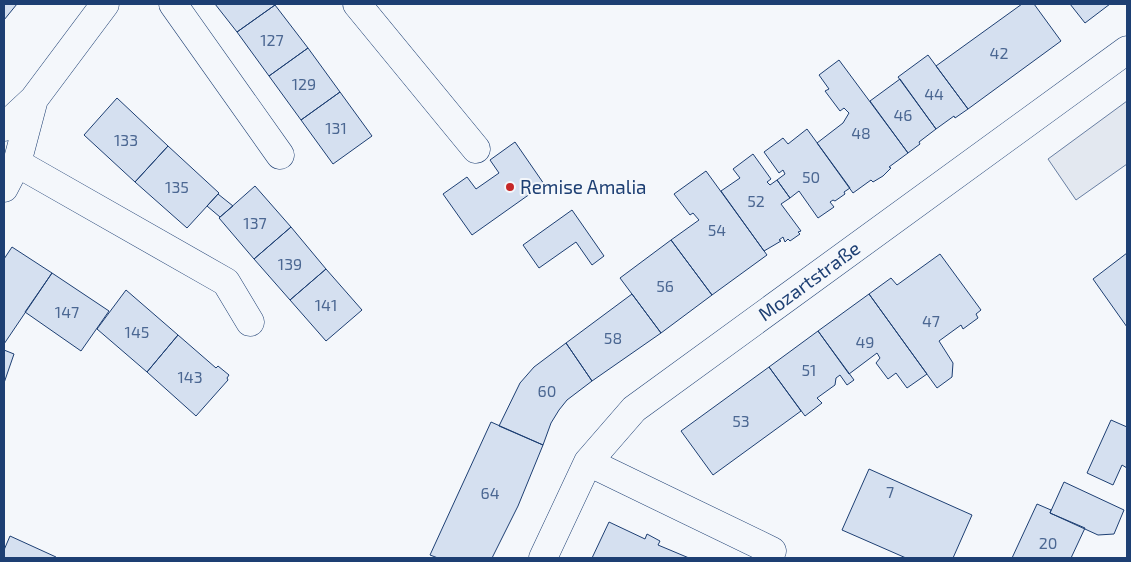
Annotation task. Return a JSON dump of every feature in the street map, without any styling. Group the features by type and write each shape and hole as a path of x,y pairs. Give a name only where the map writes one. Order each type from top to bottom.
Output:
{"street":[{"path":"4,127 34,99 105,4"},
{"path":"173,4 280,155"},
{"path":"357,4 476,149"},
{"name":"Mozartstraße","path":"543,558 588,462 634,410 1127,50"},
{"path":"4,188 17,163 34,99"},
{"path":"17,163 226,282 250,322"},
{"path":"588,462 772,551"}],"shaded area":[{"path":"1127,101 1127,164 1076,200 1048,159"}],"building":[{"path":"4,4 17,4 4,20"},
{"path":"215,4 275,4 275,5 237,32"},
{"path":"1022,4 1034,4 1061,41 968,109 936,66"},
{"path":"1070,4 1110,4 1085,23"},
{"path":"275,5 308,48 269,76 237,32"},
{"path":"308,48 340,92 301,120 269,76"},
{"path":"928,55 968,109 936,129 898,77"},
{"path":"839,60 908,153 889,167 891,168 883,176 873,182 871,180 853,193 817,143 843,123 849,113 844,108 840,111 825,91 829,89 819,75"},
{"path":"900,79 936,129 908,153 870,101"},
{"path":"340,92 372,136 333,164 301,120"},
{"path":"117,98 168,146 135,182 84,135"},
{"path":"807,129 850,188 835,201 830,202 834,207 818,218 799,191 790,198 777,180 785,174 783,170 779,173 764,152 783,138 788,144"},
{"name":"Remise Amalia","path":"515,142 544,184 472,235 443,194 467,177 476,189 499,173 490,160"},
{"path":"168,146 219,193 187,228 135,182"},
{"path":"753,154 771,179 767,182 770,185 777,180 790,198 781,204 801,231 798,232 800,234 790,241 788,239 785,242 783,237 779,240 781,241 764,251 721,191 740,178 733,169"},
{"path":"706,171 767,255 712,295 671,240 699,220 693,213 690,215 674,194"},
{"path":"255,186 291,227 254,259 219,218"},
{"path":"218,194 233,206 220,217 207,206"},
{"path":"572,210 604,256 592,265 576,242 539,268 523,245"},
{"path":"291,227 326,269 290,300 254,259"},
{"path":"671,240 712,295 661,333 620,278"},
{"path":"12,247 52,273 4,344 4,259"},
{"path":"1127,253 1127,327 1093,279"},
{"path":"940,254 981,310 976,314 978,318 963,329 961,325 939,341 953,363 952,377 937,388 869,294 891,278 897,285"},
{"path":"326,269 362,310 326,341 290,300"},
{"path":"52,273 109,311 81,351 25,312"},
{"path":"126,290 178,335 147,372 97,329"},
{"path":"632,294 661,333 592,381 566,343"},
{"path":"869,294 927,374 907,388 896,373 888,379 876,363 880,358 877,353 849,374 818,331"},
{"path":"818,331 854,380 847,385 840,375 836,378 835,385 817,398 822,403 805,416 769,367"},
{"path":"178,335 216,368 218,366 229,375 228,380 196,416 147,372"},
{"path":"566,343 592,381 567,400 559,410 551,423 543,445 499,426 520,383 534,367"},
{"path":"4,350 14,354 4,383"},
{"path":"769,367 801,411 713,475 681,431"},
{"path":"1111,420 1127,427 1127,468 1122,465 1113,485 1087,473"},
{"path":"491,422 543,445 518,506 492,558 438,558 430,555"},
{"path":"869,469 972,515 953,558 906,558 842,530"},
{"path":"1064,482 1124,510 1114,534 1098,535 1050,513"},
{"path":"1037,504 1051,510 1050,513 1085,528 1071,558 1012,558"},
{"path":"609,522 645,539 647,534 660,541 658,545 689,558 592,558"},
{"path":"10,536 56,558 4,558 4,550"}],"place":[{"name":"Remise Amalia","path":"510,187"}]}
